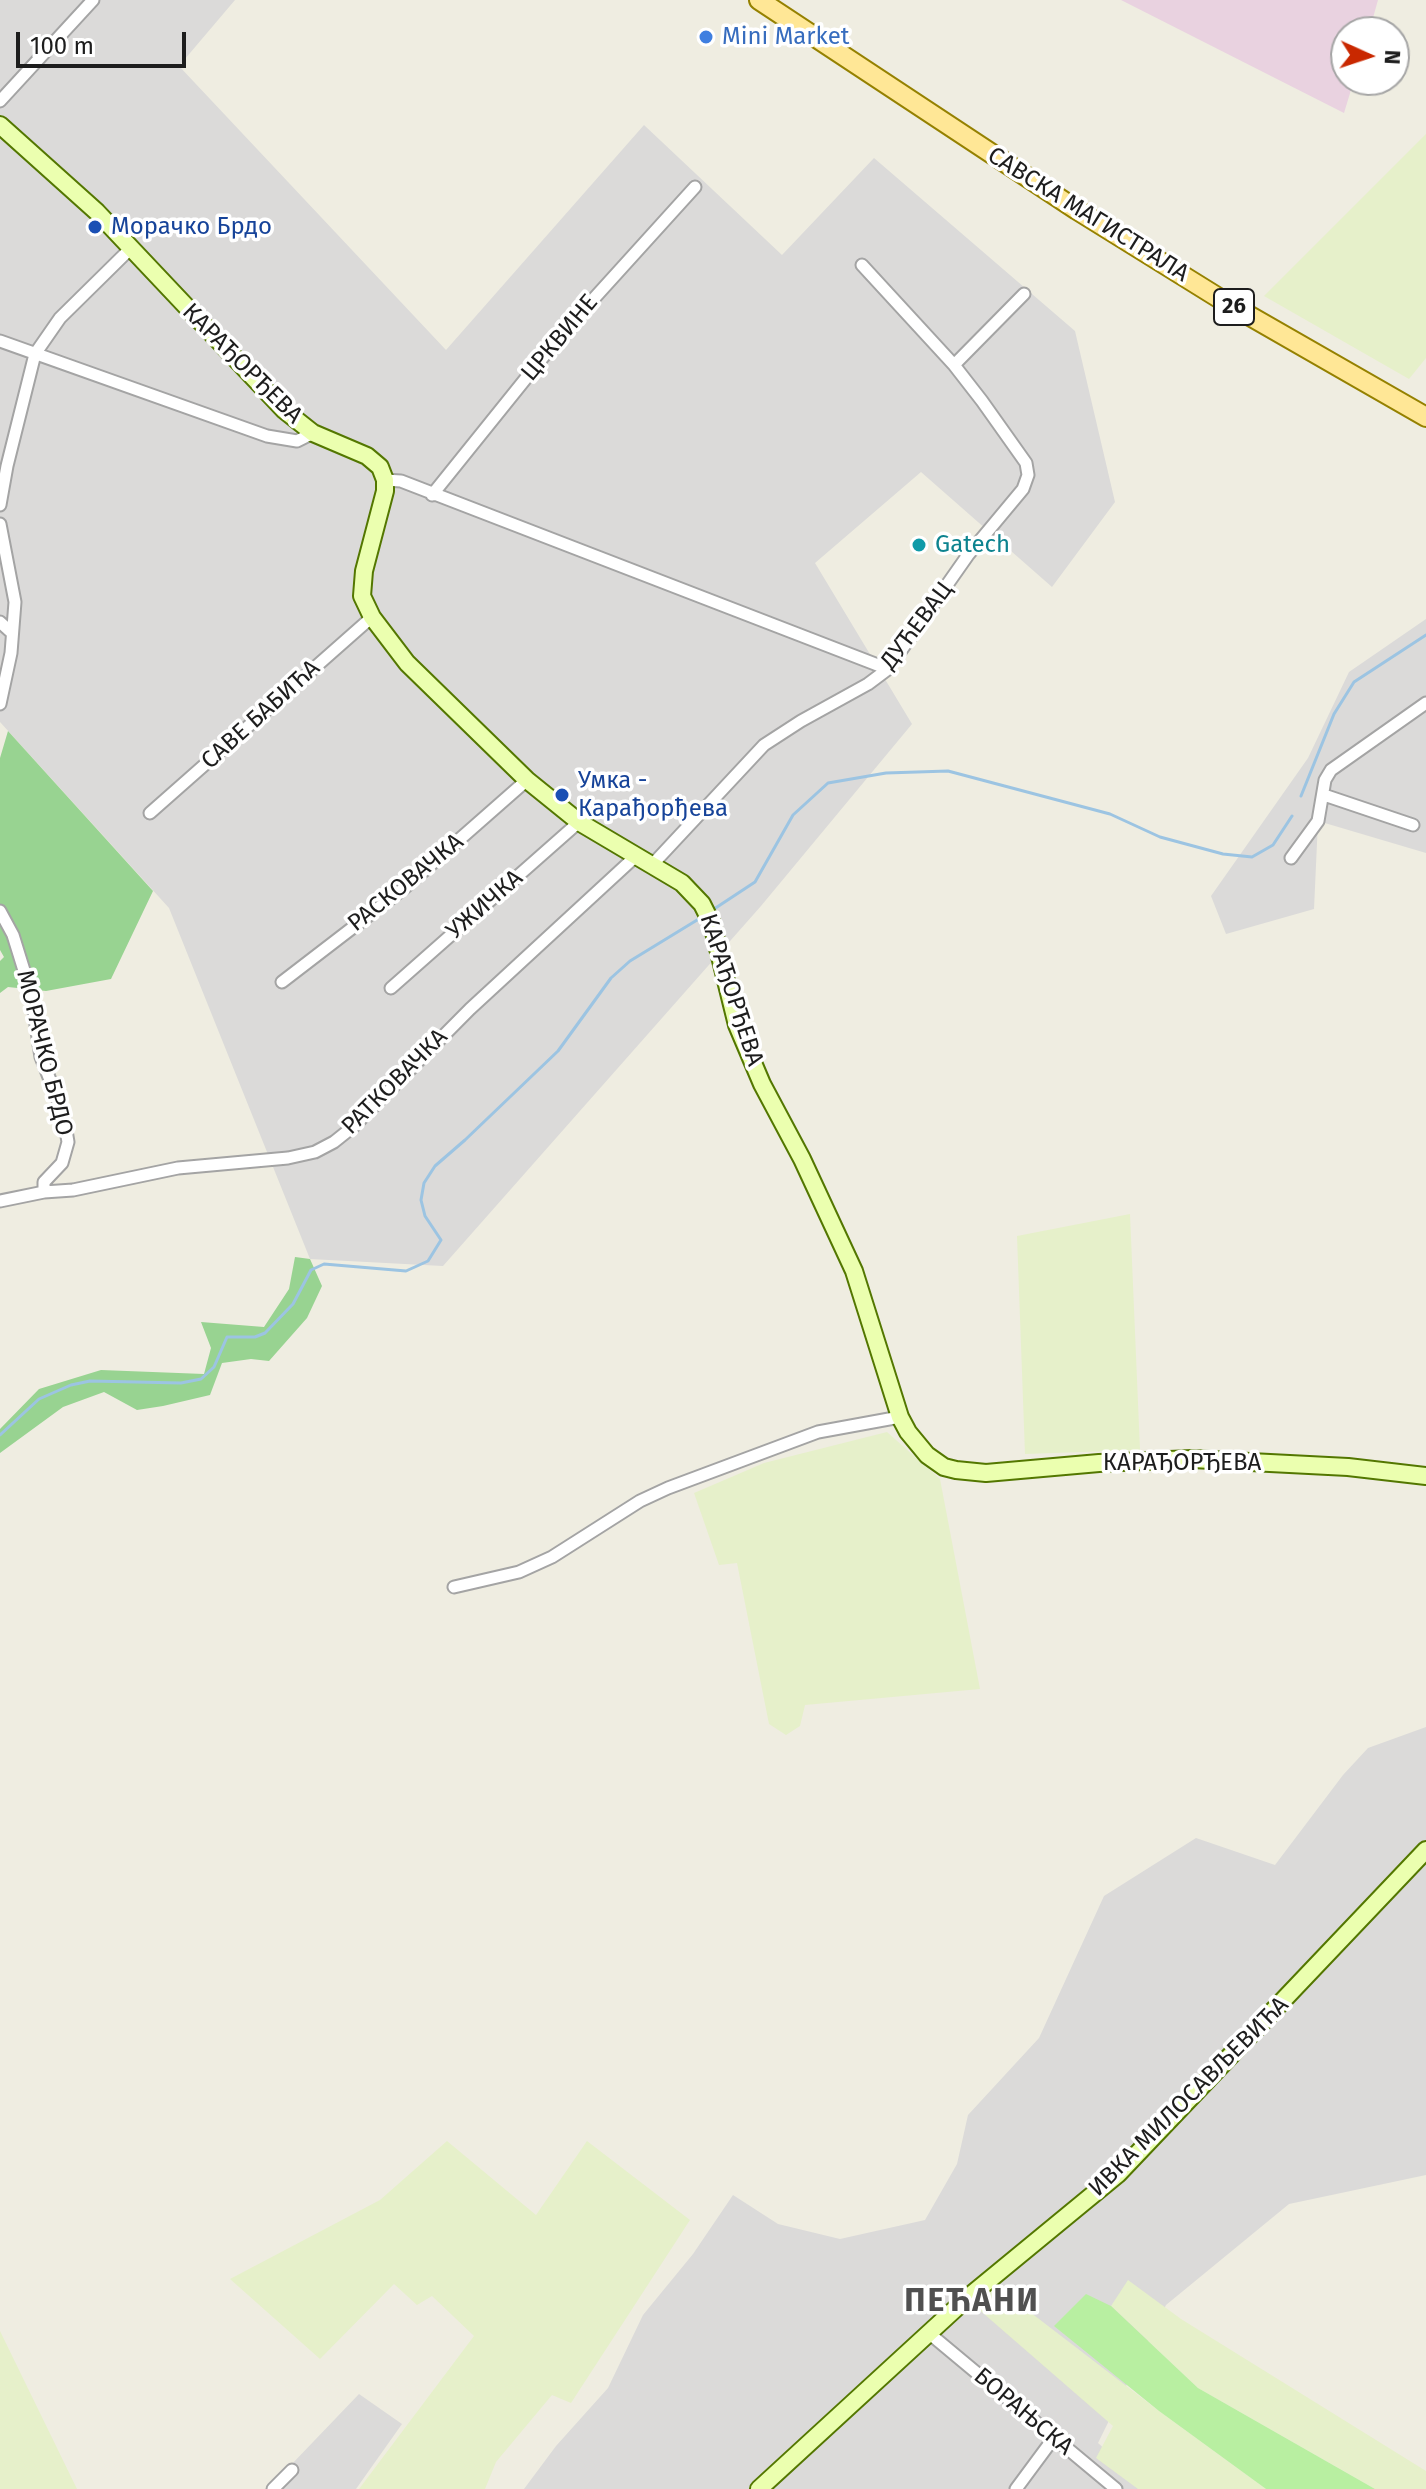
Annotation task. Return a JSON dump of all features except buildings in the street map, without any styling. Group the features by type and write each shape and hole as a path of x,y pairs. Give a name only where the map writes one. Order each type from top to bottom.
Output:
{"main road":[{"name":"САВСКА МАГИСТРАЛА","path":"759,0 1077,210 1222,300 1426,417"}],"street":[{"path":"0,101 93,0"},
{"name":"КАРАЂОРЂЕВА","path":"0,125 97,212 284,410 313,433 367,456 380,467 385,491 362,581 362,596 372,617 407,663 527,780 579,822 682,883 709,917 737,1025 762,1084 802,1159 854,1271 900,1417 927,1455 944,1467 956,1470 1001,1472 1192,1459 1348,1467 1426,1476"},
{"name":"ЦРКВИНЕ","path":"432,495 570,325 695,187"},
{"path":"0,505 35,354 60,318 131,248"},
{"name":"ДУЋЕВАЦ","path":"652,865 764,745 888,669 968,555 1023,489 1028,475 1026,463 954,365 862,265"},
{"path":"954,365 1024,294"},
{"path":"0,341 267,436 297,441 313,433"},
{"path":"385,480 401,481 888,669"},
{"path":"0,524 15,602 11,653 0,704"},
{"name":"САВЕ БАБИЋА","path":"150,813 372,617"},
{"path":"0,622 12,633"},
{"path":"1291,858 1318,821 1325,780 1331,770 1426,703"},
{"name":"РАСКОВАЧКА","path":"282,982 403,889 527,780"},
{"path":"1324,795 1413,825"},
{"name":"УЖИЧКА","path":"391,988 579,822"},
{"name":"РАТКОВАЧКА","path":"0,1201 73,1190 178,1168 288,1158 315,1152 334,1142 354,1126 459,1020 636,856"},
{"name":"МОРАЧКО БРДО","path":"0,911 13,935 31,993 41,1057 63,1113 68,1142 62,1163 44,1182 44,1192"},
{"path":"454,1587 519,1572 552,1557 640,1501 668,1488 818,1432 900,1417"},
{"name":"ИВКА МИЛОСАВЉЕВИЋА","path":"759,2489 976,2291 1118,2174 1426,1850"},
{"name":"БОРАЊСКА","path":"930,2334 1116,2489"},
{"path":"1016,2489 1053,2439"},
{"path":"273,2489 292,2470"}],"shaded area":[{"path":"0,0 235,0 179,66 446,350 644,125 782,255 874,158 1075,331 1115,502 1052,587 921,472 815,563 912,724 761,906 443,1266 310,1259 169,908 0,722"},
{"path":"1121,0 1378,0 1374,16 1330,16 1330,96 1349,96 1344,113"},
{"path":"1426,619 1426,853 1318,821 1314,909 1226,934 1211,896 1308,758 1349,672"},
{"path":"1426,1727 1426,2175 1289,2204 1166,2305 1098,2443 1150,2489 524,2489 556,2446 608,2388 643,2315 693,2254 733,2195 778,2224 840,2239 925,2220 957,2164 968,2115 1039,2038 1104,1896 1196,1838 1275,1865 1343,1775 1368,1748"},
{"path":"359,2394 402,2424 356,2489 268,2489"}],"green space":[{"path":"1426,134 1426,358 1409,379 1264,296"},
{"path":"8,731 153,891 111,979 46,991 8,987 0,993 0,961 4,957 0,950 0,758"},
{"path":"1130,1214 1140,1450 1025,1454 1017,1236"},
{"path":"295,1257 310,1259 322,1286 307,1318 269,1361 251,1359 222,1363 210,1395 163,1406 137,1410 104,1392 63,1407 0,1453 0,1429 39,1389 101,1370 204,1374 211,1348 201,1322 264,1327 289,1289"},
{"path":"887,1432 940,1479 980,1689 805,1705 800,1726 786,1735 769,1724 737,1563 719,1565 694,1493 764,1463"},
{"path":"447,2141 536,2215 587,2141 690,2220 571,2403 552,2395 496,2462 485,2489 359,2489 474,2336 432,2296 417,2305 394,2284 320,2359 230,2279 380,2200"},
{"path":"1128,2280 1181,2319 1426,2471 1426,2489 1375,2489 1198,2388 1111,2306"},
{"path":"996,2286 1266,2489 1138,2489 1096,2458 1113,2426 976,2307"},
{"path":"1086,2294 1111,2306 1198,2388 1375,2489 1266,2489 1159,2411 1054,2326"},
{"path":"0,2331 77,2489 0,2489"}],"waterway":[{"path":"1301,796 1334,714 1354,682 1426,635"},
{"path":"711,911 755,882 793,815 828,783 886,773 948,771 1110,814 1160,837 1223,854 1252,857 1273,845 1292,816"},
{"path":"0,1435 39,1399 71,1385 90,1381 181,1383 201,1379 214,1367 227,1337 255,1337 265,1333 293,1304 311,1270 324,1264 406,1271 428,1261 441,1240 425,1216 421,1200 424,1183 435,1166 558,1051 611,978 630,961 702,917"}],"place":[{"name":"Mini Market","path":"706,37"},
{"name":"Морачко Брдо","path":"95,227"},
{"name":"Gatech","path":"919,545"},
{"name":"Умка - Карађорђева","path":"562,795"}],"district":[{"name":"ПЕЋАНИ","path":"972,2302"}]}
